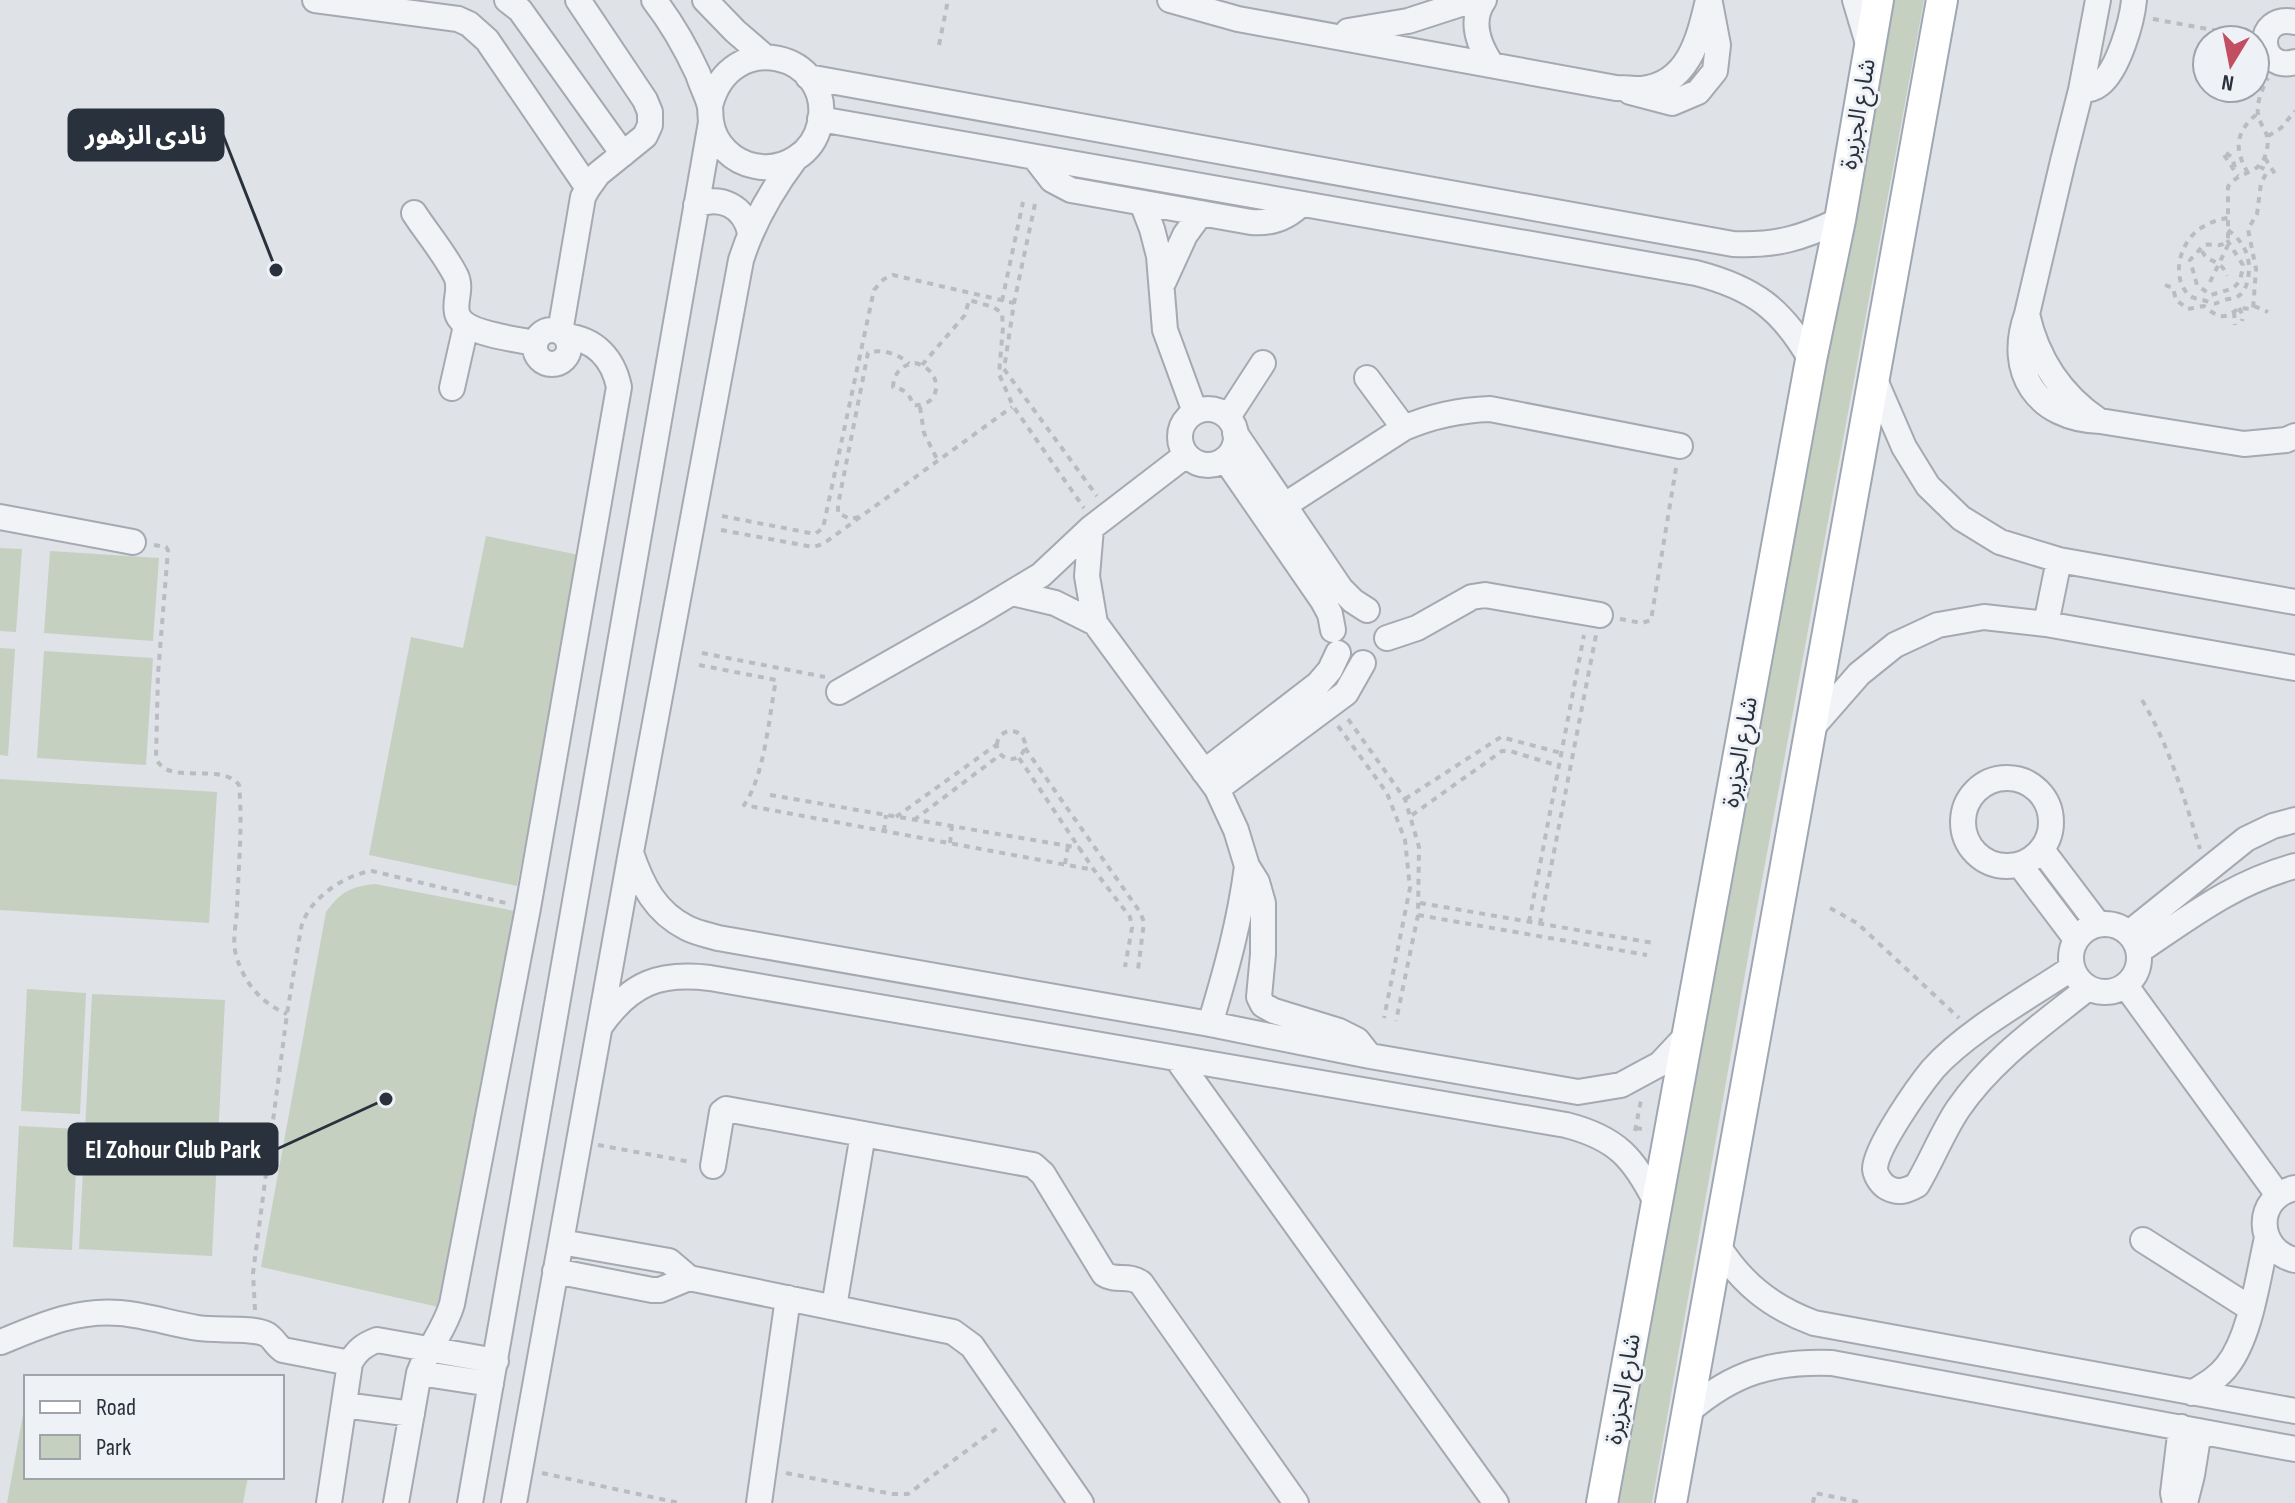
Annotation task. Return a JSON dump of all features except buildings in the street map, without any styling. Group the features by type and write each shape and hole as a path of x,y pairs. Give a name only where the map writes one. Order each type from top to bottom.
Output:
{"main road":[{"name":"شارع الجزيرة","path":"1602,1503 1878,0"},
{"path":"1671,1503 1942,0"}],"street":[{"path":"315,0 458,19 479,31 588,188"},
{"path":"507,0 520,10 623,154"},
{"path":"414,213 455,275 459,288 457,315 466,326 535,343 541,360 546,363 559,363 568,354 568,342 563,334 581,207 588,188 598,174 645,136 650,125 650,112 645,100 578,0"},
{"path":"654,0 681,40 710,114 715,137 724,149 736,159 765,168 781,166 795,159"},
{"path":"705,0 765,57"},
{"path":"1170,0 1238,19 1616,88 1644,89 1669,79 1689,59 1708,0"},
{"path":"1326,34 1408,21 1473,0"},
{"path":"1484,0 1479,7 1476,27 1480,48 1492,65"},
{"path":"1855,0 1870,48"},
{"path":"2098,0 2081,90 2027,314 2038,351 2057,383 2084,411 2100,421 2226,442 2262,444 2292,440"},
{"path":"2081,90 2097,87 2108,76 2122,46 2133,8"},
{"path":"2271,27 2286,20 2295,22"},
{"path":"475,1502 494,1372 713,93 728,71 752,59 765,57 789,63 808,77 819,97 820,119 812,142 795,159 762,207 741,260 514,1503"},
{"path":"808,77 1703,238 1761,245 1788,241 1840,220"},
{"path":"860,127 857,110 862,94 868,88"},
{"path":"820,119 1696,273 1743,288 1776,311 1796,333 1811,360"},
{"path":"1035,158 1052,180 1071,190 1142,203 1267,222 1285,217 1301,204"},
{"path":"696,205 713,200 731,204 744,216 750,233"},
{"path":"1142,203 1159,256 1165,330 1195,412"},
{"path":"1163,283 1185,235 1201,213"},
{"path":"1696,273 1703,238"},
{"path":"452,388 466,326"},
{"path":"396,1503 419,1373 452,1304 528,908 619,387 617,375 601,350 585,340 563,334"},
{"path":"1225,459 1323,601 1330,614 1336,642 1349,661 1363,663 1379,655 1387,638 1382,621 1341,589 1232,425 1212,409 1195,412 1187,418 1179,436 1181,446 1194,462 1204,465 1225,459 1235,443 1232,425 1263,363"},
{"path":"1367,378 1404,428"},
{"path":"1875,380 1904,447 1928,486 1961,518 2000,542 2059,560 2295,602"},
{"path":"1285,505 1404,428 1446,414 1490,409 1680,446"},
{"path":"847,688 1041,575 1099,522 1186,455"},
{"path":"0,517 133,542"},
{"path":"1099,522 1087,576 1095,623 1210,780 1236,830 1263,903 1263,954 1258,989 1263,1005 1339,1031 1357,1040 1370,1056"},
{"path":"2046,624 2059,560"},
{"path":"1012,593 1055,603 1095,623"},
{"path":"1387,638 1417,628 1472,597 1485,595 1594,614"},
{"path":"1210,780 1330,670 1342,615 1367,610"},
{"path":"1810,730 1859,674 1895,645 1938,625 1984,617 2046,624 2295,668"},
{"path":"1210,780 1346,693 1363,663"},
{"path":"2015,778 2032,786 2045,799 2051,815 2050,833 2042,850 2020,865 2003,867 1985,862 1971,850 1963,834 1962,816 1968,799 1981,786 1997,779 2015,778"},
{"path":"2134,942 2207,871 2246,839 2295,820"},
{"path":"2042,850 2098,924"},
{"path":"631,852 641,883 661,909 687,928 718,938 1210,1024 1535,1085 1578,1092 1621,1085 1660,1064 1689,1033"},
{"path":"2020,865 2076,939"},
{"path":"1210,1024 1232,950 1247,866"},
{"path":"2134,942 2238,886 2295,866"},
{"path":"2098,924 2120,927 2134,942 2139,964 2135,976 2126,986 2114,992 2088,988 2078,980 2072,968 2072,948 2076,939 2086,929 2098,924"},
{"path":"710,978 718,938"},
{"path":"2072,968 1975,1033 1935,1067 1904,1109 1880,1151 1875,1168 1878,1179 1896,1191 1917,1185 1958,1109 1988,1073 2021,1041 2088,988"},
{"path":"599,1027 614,1006 635,989 659,979 684,975 710,978 1593,1132 1621,1150 1643,1175 1657,1204"},
{"path":"2126,986 2287,1191 2268,1207 2264,1222 2267,1238 2275,1250 2295,1260"},
{"path":"1177,1059 1496,1503"},
{"path":"1529,1119 1535,1085"},
{"path":"713,1166 722,1112 726,1109 1033,1165 1039,1169 1104,1274 1116,1279 1129,1277 1141,1283 1296,1503"},
{"path":"834,1307 863,1134"},
{"path":"2192,1393 2210,1383 2237,1351 2245,1332 2267,1238"},
{"path":"2143,1240 2250,1308"},
{"path":"561,1242 669,1261 689,1278 953,1332 972,1346 1018,1412 1071,1500"},
{"path":"1717,1244 1741,1279 1766,1300 1793,1316 1814,1323 2295,1411"},
{"path":"555,1271 652,1290 660,1290 689,1278"},
{"path":"759,1503 788,1298"},
{"path":"0,1346 52,1322 98,1312 133,1315 207,1329 266,1334 283,1350 350,1363"},
{"path":"1832,1363 1838,1328"},
{"path":"329,1503 350,1363 365,1344 377,1340 429,1349 494,1372"},
{"path":"1689,1411 1706,1395 1747,1373 1793,1363 1832,1363 2295,1449"},
{"path":"419,1373 494,1372"},
{"path":"344,1405 412,1414"},
{"path":"2175,1503 2173,1493 2190,1429"},
{"path":"2185,1503 2192,1475 2190,1429"}],"path":[{"path":"939,45 948,0"},
{"path":"2133,8 2199,24"},
{"path":"2271,76 2287,62"},
{"path":"2236,173 2248,173 2260,167 2265,158 2268,136 2258,113 2259,104"},
{"path":"2268,136 2287,122 2295,111"},
{"path":"2248,173 2240,161 2240,134 2258,113"},
{"path":"2210,282 2226,249 2228,187 2236,173 2232,157 2225,154"},
{"path":"2265,158 2275,174"},
{"path":"2165,285 2173,288 2179,303 2188,309 2204,306 2211,313 2221,316 2239,308 2250,310 2254,306 2256,269 2248,229 2257,214 2261,183 2266,174 2265,169 2260,167"},
{"path":"1002,301 1023,202"},
{"path":"1035,204 1004,369 1099,522"},
{"path":"2228,218 2216,220 2196,231 2188,240 2179,261 2178,273 2185,291 2193,298 2213,305 2238,296 2246,286 2247,255 2240,241 2228,230"},
{"path":"2227,240 2243,265 2240,282 2235,288 2211,295 2197,285 2190,260 2204,245 2220,246 2227,240"},
{"path":"2202,251 2208,259 2219,263 2227,276"},
{"path":"722,516 815,534 823,528 874,290 884,279 893,275 1014,303"},
{"path":"922,365 965,315 969,300 1002,313 999,374 1013,406 1099,522"},
{"path":"2254,306 2268,312"},
{"path":"2239,308 2242,321"},
{"path":"2234,312 2235,325"},
{"path":"861,517 850,519 838,513 838,505 868,353 876,350 906,360 909,364"},
{"path":"909,364 922,365 933,373 936,386 932,399 920,406 913,405 908,394 893,387 896,372 909,364"},
{"path":"920,406 924,433 938,461"},
{"path":"721,530 813,547 823,544 1013,406"},
{"path":"1594,614 1642,623 1651,620 1680,446"},
{"path":"133,542 166,547 168,550 158,674 157,763 171,771 227,776 239,785 236,955 245,978 260,998 287,1014"},
{"path":"1529,922 1561,753 1594,614"},
{"path":"1540,924 1594,614"},
{"path":"702,653 778,668 847,688"},
{"path":"699,665 776,680"},
{"path":"778,668 758,777 744,805 1094,870"},
{"path":"2142,700 2174,764 2207,871"},
{"path":"1330,705 1405,799 1419,847 1420,903 1396,1021"},
{"path":"1330,705 1387,793 1405,840 1410,888 1384,1018"},
{"path":"896,817 996,745 1001,734 1012,731 1023,736 1025,748 1140,912 1144,922 1138,970"},
{"path":"1405,799 1501,737 1561,753"},
{"path":"996,745 1000,755 1009,760 1019,758 1025,748"},
{"path":"1411,816 1502,751 1559,766"},
{"path":"914,820 1000,755"},
{"path":"1019,758 1094,870 1130,917 1132,928 1125,967"},
{"path":"770,795 1080,848"},
{"path":"884,831 886,815"},
{"path":"950,843 952,826"},
{"path":"1065,864 1068,846"},
{"path":"251,1332 255,1308 253,1273 287,1014 306,914 338,885 361,872 372,871 528,908"},
{"path":"1420,903 1653,943"},
{"path":"1830,908 1857,923 1975,1033"},
{"path":"1130,917 1140,912"},
{"path":"1418,915 1647,955"},
{"path":"1630,1161 1645,1072"},
{"path":"579,1141 713,1166"},
{"path":"764,1468 884,1493 908,1494 1018,1412"},
{"path":"520,1468 679,1503"},
{"path":"1813,1503 1815,1493 1863,1503"},
{"path":"641,1503 642,1496"}],"green space":[{"path":"1895,0 1924,0 1751,940 1652,1503 1614,1503 1758,721"},
{"path":"486,536 584,556 517,886 369,855 411,637 463,648"},
{"path":"0,548 22,549 16,632 0,631"},
{"path":"50,551 159,558 153,641 44,633"},
{"path":"0,648 15,649 8,756 0,755"},
{"path":"44,651 153,658 146,765 37,758"},
{"path":"0,779 217,792 209,923 0,910"},
{"path":"375,884 515,911 443,1308 261,1267 326,912 346,892"},
{"path":"27,989 86,993 80,1114 21,1111"},
{"path":"92,994 225,1000 212,1256 79,1249"},
{"path":"19,1126 78,1129 72,1250 13,1247"},
{"path":"23,1414 24,1479 248,1479 243,1503 7,1503"}],"place":[{"name":"نادى الزهور","path":"276,270"},
{"name":"El Zohour Club Park","path":"386,1099"}]}
